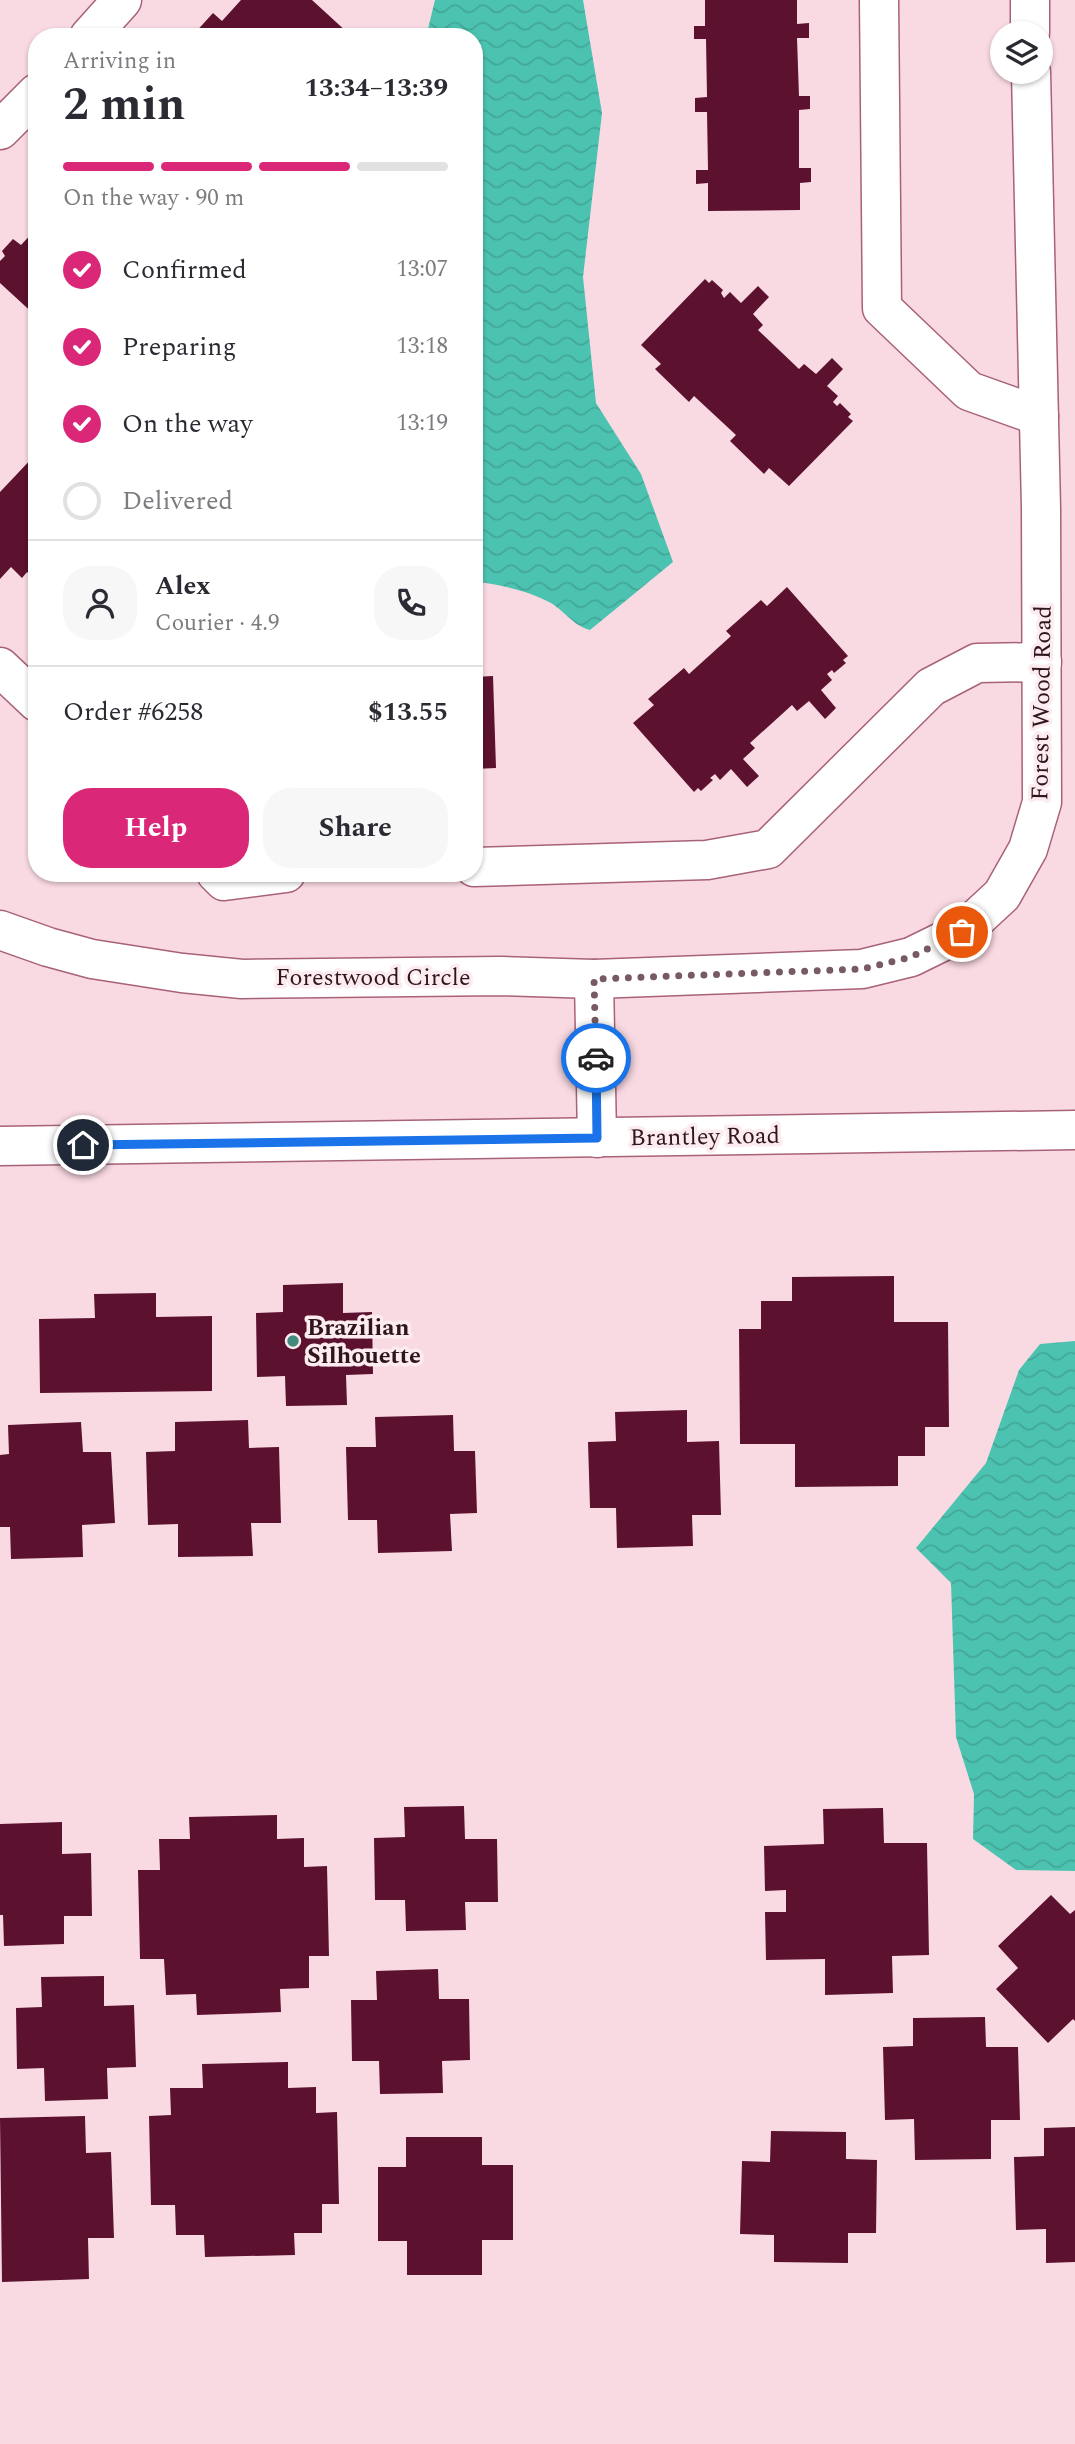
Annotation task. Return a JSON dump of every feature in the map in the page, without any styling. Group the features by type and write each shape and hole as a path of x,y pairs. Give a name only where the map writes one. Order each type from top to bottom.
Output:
{"street":[{"path":"97,28 122,0"},
{"path":"879,0 881,307 969,391 1039,416"},
{"path":"1030,0 1030,21"},
{"name":"Forest Wood Road","path":"594,979 862,969 911,957 962,932 1002,895 1028,849 1042,803 1039,416 1031,84"},
{"path":"0,130 28,102"},
{"path":"483,867 707,860 768,849 931,687 977,663 1042,662"},
{"path":"0,667 28,693"},
{"name":"Forestwood Circle","path":"0,930 92,959 242,979 500,976 594,979"},
{"path":"594,979 597,1138"},
{"name":"Brantley Road","path":"0,1146 1075,1130"}],"water":[{"path":"435,0 583,0 602,113 583,277 596,403 641,474 673,562 590,630 578,625 554,605 532,594 483,583 483,28 428,28"},
{"path":"1075,1341 1075,1871 1016,1870 973,1839 974,1794 956,1737 951,1583 916,1548 986,1463 1019,1370 1040,1344"}],"building":[{"path":"241,0 312,0 343,28 199,28 213,13 222,21"},
{"path":"705,0 797,0 797,24 809,23 809,38 797,38 799,96 810,96 810,109 799,110 799,168 811,168 811,182 800,183 800,210 708,211 708,183 696,184 696,170 708,170 707,112 695,112 695,98 707,97 706,39 694,39 694,26 705,26"},
{"path":"28,238 28,309 0,283 0,261 5,256 2,251 13,239 21,245"},
{"path":"705,279 709,283 712,280 723,290 721,293 724,298 730,292 741,303 758,286 769,297 753,314 763,325 758,330 799,369 804,364 816,374 832,358 843,369 827,386 838,396 833,402 837,406 840,403 851,414 848,417 853,421 789,486 769,468 764,474 730,441 736,435 694,396 689,402 655,369 661,364 641,345"},
{"path":"28,462 28,573 22,578 11,567 0,579 0,492"},
{"path":"787,587 848,656 843,660 846,663 834,673 832,670 827,674 832,680 821,690 836,708 825,719 809,701 797,711 792,705 750,743 755,748 743,759 759,776 747,787 731,769 720,780 715,774 710,778 713,780 701,791 698,788 694,792 633,723 654,705 648,699 684,668 689,674 731,636 726,631 761,600 767,606"},
{"path":"493,676 496,768 483,769 483,677"},
{"path":"894,1276 894,1322 948,1322 949,1427 925,1427 925,1456 898,1456 898,1486 795,1487 795,1444 740,1444 739,1329 761,1329 761,1301 792,1301 792,1277"},
{"path":"343,1283 343,1313 372,1312 373,1374 346,1375 347,1405 286,1406 285,1376 257,1377 256,1313 283,1312 283,1285"},
{"path":"156,1293 156,1317 212,1316 212,1391 40,1393 39,1319 95,1318 94,1294"},
{"path":"687,1410 687,1442 719,1441 721,1515 692,1515 693,1546 617,1548 616,1508 590,1508 588,1442 616,1441 615,1412"},
{"path":"453,1415 454,1451 475,1451 477,1513 450,1514 452,1551 378,1553 377,1520 348,1520 346,1447 376,1447 375,1417"},
{"path":"248,1420 249,1448 279,1447 281,1523 251,1523 253,1556 178,1557 178,1524 148,1525 146,1452 175,1451 175,1422"},
{"path":"81,1422 83,1452 111,1452 115,1523 82,1525 83,1557 11,1559 10,1527 0,1527 0,1455 9,1454 8,1425"},
{"path":"464,1806 465,1839 497,1839 498,1902 465,1902 466,1930 406,1931 405,1900 375,1900 374,1838 405,1837 404,1807"},
{"path":"883,1808 884,1843 927,1843 929,1955 892,1956 893,1993 825,1995 825,1959 766,1960 765,1912 786,1912 786,1890 765,1891 764,1846 824,1844 823,1809"},
{"path":"277,1815 277,1839 304,1838 304,1867 327,1866 329,1956 309,1956 309,1988 280,1989 281,2012 197,2015 196,1994 166,1995 164,1959 140,1959 138,1870 160,1870 159,1839 190,1839 189,1817"},
{"path":"62,1822 62,1854 91,1853 92,1916 64,1916 64,1944 4,1946 3,1915 0,1915 0,1824"},
{"path":"1051,1895 1070,1914 1075,1910 1075,2021 1073,2019 1048,2043 996,1989 1018,1968 998,1946"},
{"path":"438,1969 439,1999 469,1999 470,2060 442,2061 443,2093 380,2094 379,2061 352,2061 351,2000 377,2000 376,1971"},
{"path":"104,1976 104,2006 134,2005 136,2067 107,2068 108,2099 45,2101 44,2068 17,2069 16,2008 42,2007 41,1977"},
{"path":"985,2017 986,2047 1018,2047 1020,2120 991,2120 991,2159 915,2160 914,2119 885,2120 883,2047 913,2046 913,2018"},
{"path":"288,2062 288,2088 316,2087 316,2113 337,2112 339,2204 322,2204 322,2233 294,2233 295,2255 205,2257 204,2235 176,2235 175,2205 151,2205 149,2116 171,2115 170,2088 203,2088 202,2064"},
{"path":"85,2116 86,2153 111,2152 114,2238 88,2238 89,2279 2,2282 0,2118"},
{"path":"1075,2127 1075,2262 1046,2263 1046,2229 1016,2230 1014,2157 1044,2156 1044,2128"},
{"path":"771,2131 846,2132 846,2159 877,2160 876,2233 848,2233 848,2263 774,2262 774,2235 740,2234 742,2161 770,2162"},
{"path":"406,2137 482,2137 482,2165 513,2165 513,2240 482,2240 482,2275 407,2275 407,2241 378,2241 378,2167 406,2167"}],"way so far":[{"path":"596,1058 594,979 862,969 911,957 962,932"}],"place":[{"name":"Brazilian Silhouette","path":"293,1341"}],"route":[{"path":"83,1145 597,1138 596,1058"}]}
